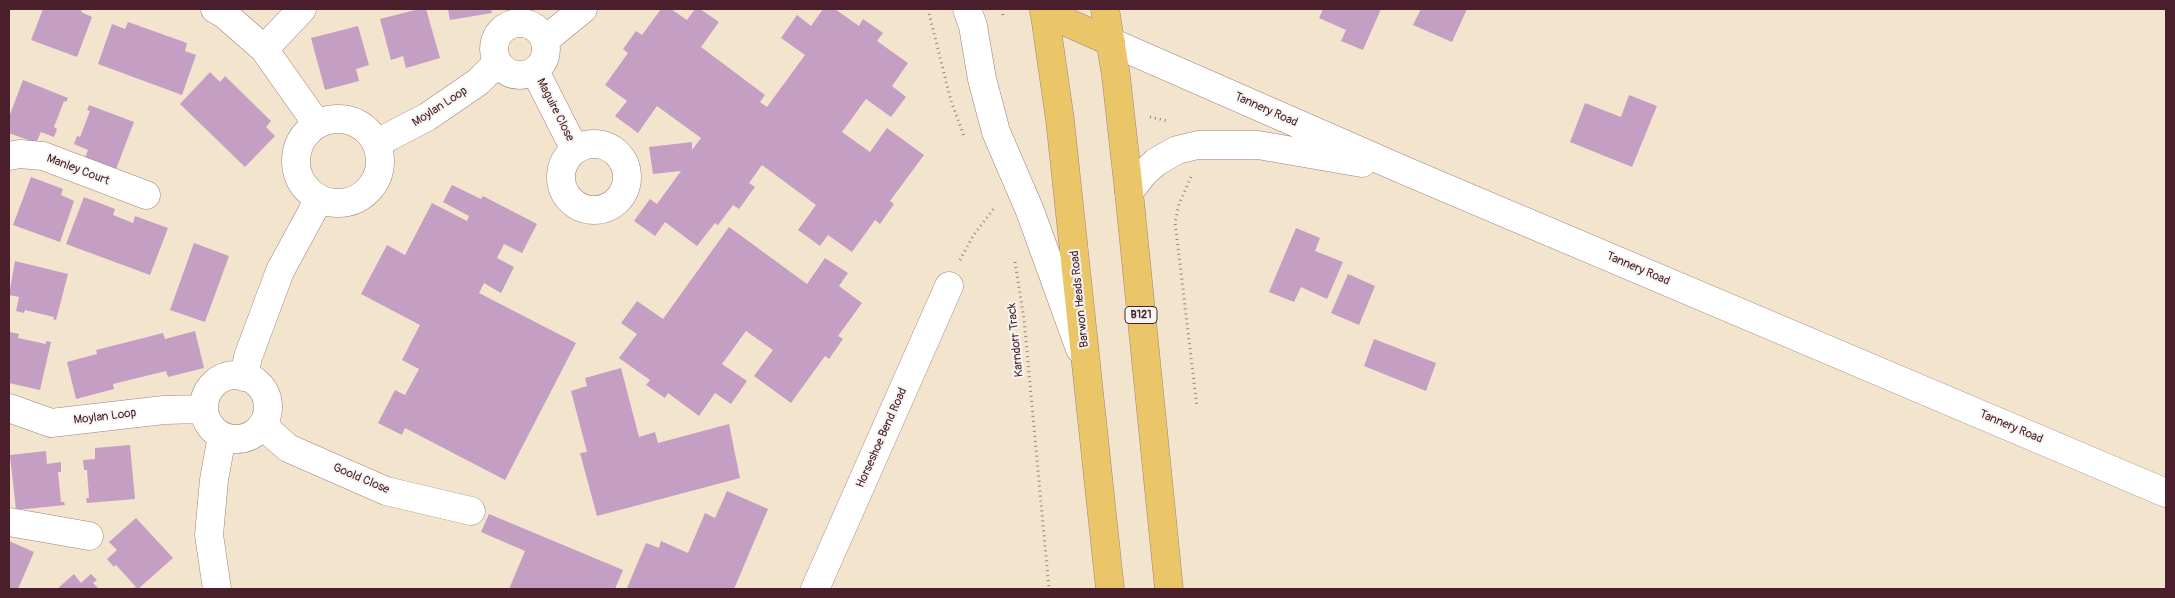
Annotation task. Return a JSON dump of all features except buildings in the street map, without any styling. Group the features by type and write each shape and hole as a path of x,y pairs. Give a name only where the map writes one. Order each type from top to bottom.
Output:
{"main road":[{"name":"B121","path":"1105,9 1111,42 1129,192 1169,589"},
{"name":"Barwon Heads Road","path":"1041,10 1060,120 1110,589"},
{"path":"1041,10 1111,42"}],"street":[{"path":"215,9 224,14 264,49 317,124"},
{"path":"264,49 302,9"},
{"path":"544,40 583,9"},
{"path":"967,9 973,26 982,79 996,132 1033,218 1088,372"},
{"path":"525,24 540,32 544,40 545,57 535,71 519,76 510,74 497,63 494,55 496,38 508,26 525,24"},
{"name":"Tannery Road","path":"1111,42 1408,172 2166,493"},
{"name":"Moylan Loop","path":"377,143 427,117 478,82 497,63"},
{"name":"Maguire Close","path":"535,71 575,150"},
{"path":"330,119 344,119 358,124 369,132 377,143 381,158 380,173 373,186 362,197 348,203 334,204 319,199 307,190 298,178 295,162 298,147 305,134 317,124 330,119"},
{"path":"1129,192 1149,167 1169,154 1190,146 1210,144 1258,145 1408,172"},
{"name":"Manley Court","path":"9,156 20,154 43,156 146,196"},
{"path":"244,377 248,357 280,270 319,199"},
{"name":"Horseshoe Bend Road","path":"816,589 949,286"},
{"path":"234,376 244,377 253,381 266,396 268,406 262,425 248,436 231,439 222,436 210,425 204,409 208,390 215,383 234,376"},
{"name":"Moylan Loop","path":"9,408 51,423 164,410 204,409"},
{"name":"Goold Close","path":"262,425 288,448 386,491 471,510"},
{"path":"217,589 209,535 214,480 222,436"},
{"path":"9,522 89,536"}],"path":[{"path":"928,9 951,101 964,137"},
{"path":"990,200 997,215"},
{"path":"949,286 960,259 973,236 994,208"},
{"name":"Karndorr Track","path":"1014,257 1024,319 1049,589"}]}
